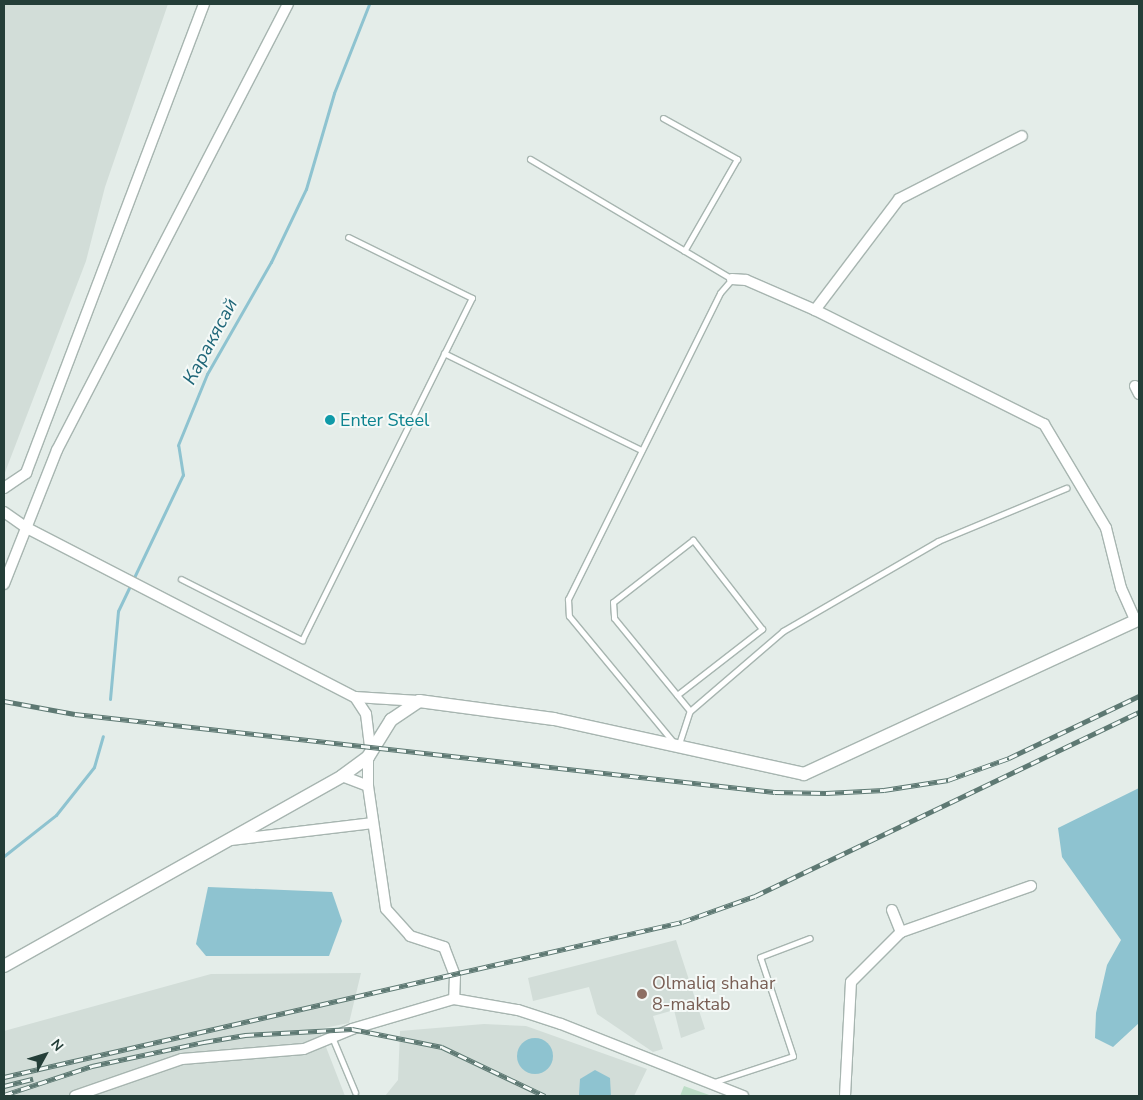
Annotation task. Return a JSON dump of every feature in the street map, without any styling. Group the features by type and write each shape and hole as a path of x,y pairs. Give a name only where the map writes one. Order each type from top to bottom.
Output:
{"street":[{"path":"4,488 26,473 204,4"},
{"path":"4,584 58,450 288,4"},
{"path":"815,310 899,199 1022,136"},
{"path":"4,512 27,528 355,697 419,701 554,719 804,774 1138,620 1121,588 1106,528 1044,424 815,310 746,280 732,279"},
{"path":"355,697 369,723 368,786 386,909 410,936 444,947 455,975 454,999"},
{"path":"4,966 342,776 369,752 391,720 419,701"},
{"path":"342,776 368,786"},
{"path":"228,841 373,823"},
{"path":"845,1096 851,982 901,932 1031,886"},
{"path":"892,910 901,932"},
{"path":"75,1096 182,1059 304,1048 332,1037 454,999 518,1010 561,1024 708,1084 743,1096"}],"lane":[{"path":"663,118 737,159 684,251"},
{"path":"530,159 732,279 720,293 568,599 569,616 678,747"},
{"path":"181,579 302,640 472,298 348,237"},
{"path":"444,353 641,450"},
{"path":"678,747 690,711 783,631 938,541 1066,488"},
{"path":"677,695 762,629 693,540 613,602 614,618 690,711"},
{"path":"708,1084 793,1056 760,957 810,938"},
{"path":"332,1037 355,1092"}],"shaded area":[{"path":"4,4 168,4 105,187 86,261 4,475"},
{"name":"Olmaliq shahar 8-maktab","path":"676,940 705,1029 681,1038 674,1010 653,1016 663,1049 653,1052 597,1014 589,987 533,1001 528,978"},
{"path":"361,973 349,1023 319,1029 345,1096 4,1096 4,1031 211,974"},
{"path":"484,1024 526,1026 647,1069 634,1096 385,1096 398,1080 400,1031"}],"green space":[{"path":"684,1086 712,1096 680,1096"}],"water":[{"path":"1139,788 1139,1023 1113,1047 1095,1038 1096,1013 1107,965 1121,940 1062,857 1058,828"},
{"path":"208,887 332,892 342,921 329,956 206,956 196,944"},
{"path":"535,1038 547,1044 553,1056 547,1068 535,1074 523,1068 517,1056 523,1044"},
{"path":"595,1070 610,1078 611,1096 579,1095 580,1079"}],"waterway":[{"name":"Каракясай","path":"110,699 118,611 183,475 178,445 207,374 271,262 306,189 334,93 369,4"},
{"name":"Каракясай","path":"4,856 56,815 94,767 103,736"}],"railway":[{"path":"4,701 75,714 775,792 826,793 884,790 948,780 1009,758 1139,696"},
{"path":"4,1077 682,922 755,896 1139,712"},
{"path":"4,1095 92,1066 204,1042 245,1035 352,1029 442,1047 545,1096"},
{"path":"4,1086 33,1079"}],"place":[{"name":"Enter Steel","path":"330,420"},
{"name":"Olmaliq shahar 8-maktab","path":"642,994"}]}
